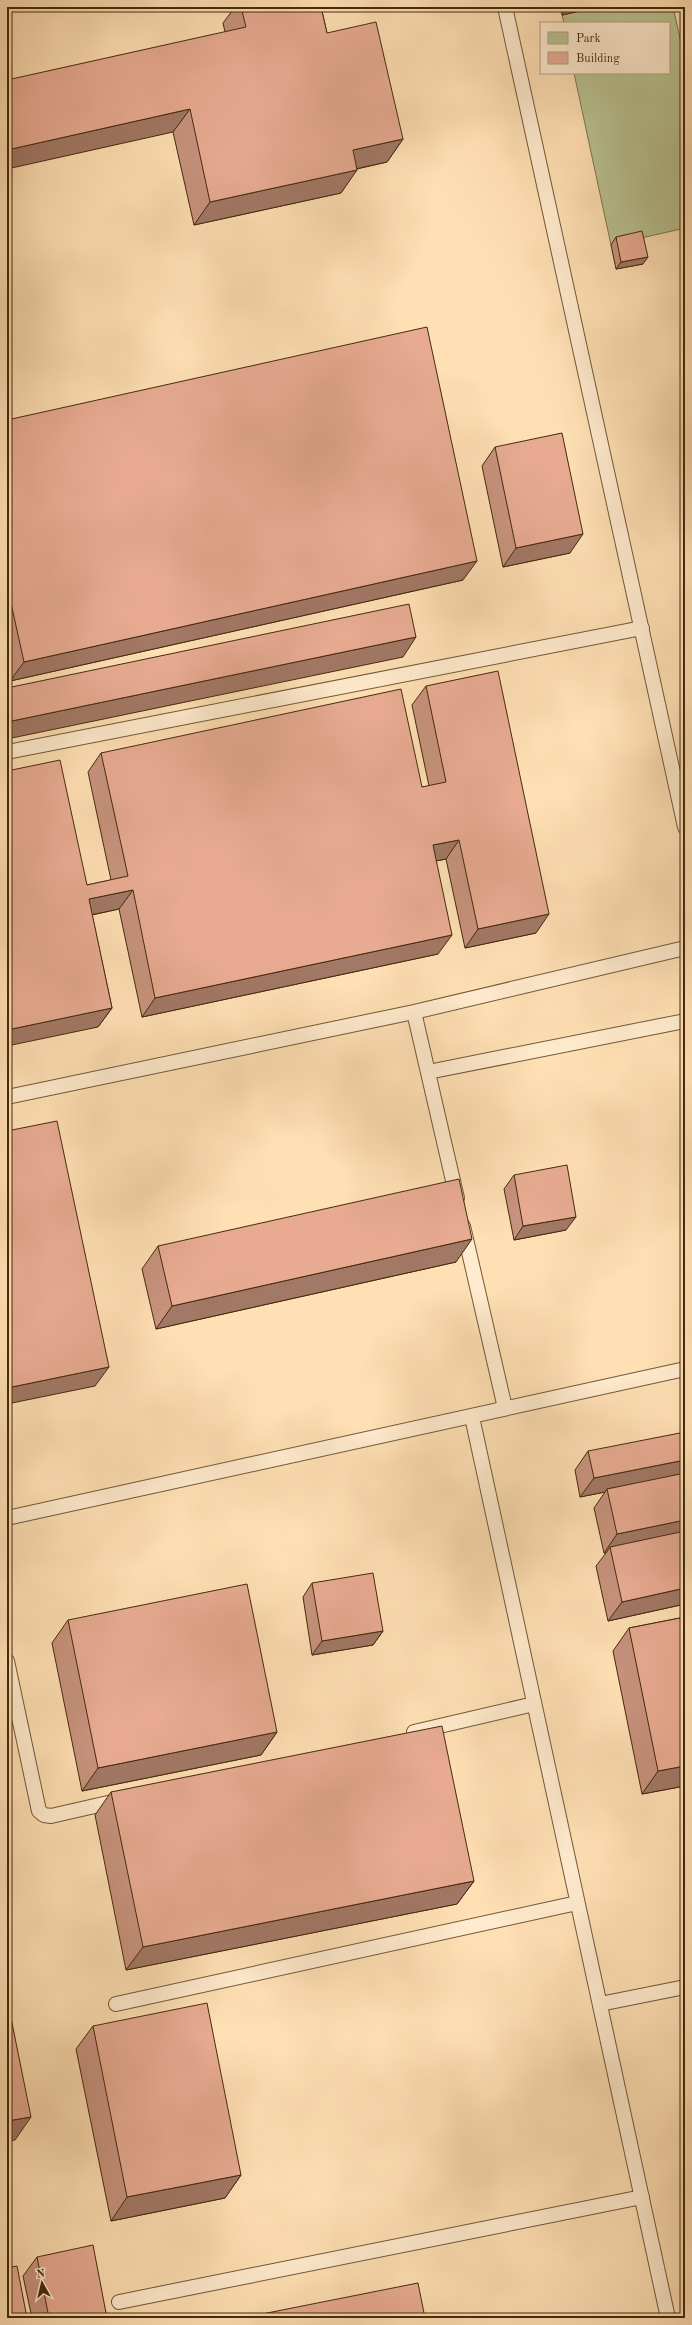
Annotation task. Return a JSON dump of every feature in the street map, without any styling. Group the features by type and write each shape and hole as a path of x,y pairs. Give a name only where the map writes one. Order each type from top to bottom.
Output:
{"lane":[{"path":"505,7 685,827"},
{"path":"7,752 642,628"},
{"path":"7,1097 414,1012 685,948"},
{"path":"414,1012 505,1408"},
{"path":"428,1072 685,1020"},
{"path":"7,1518 685,1369"},
{"path":"472,1417 668,2318"},
{"path":"7,1661 39,1811 44,1815 51,1816 135,1796"},
{"path":"404,1734 534,1704"},
{"path":"116,2004 577,1904"},
{"path":"600,2004 685,1987"},
{"path":"119,2302 642,2197"}],"green space":[{"path":"599,7 673,7 685,60 685,228 611,245 574,74 670,74 670,22 564,22 562,15"}],"building":[{"path":"241,7 321,7 327,33 376,22 403,139 353,150 357,170 210,202 190,109 7,150 7,80 246,27"},
{"path":"642,231 648,257 621,262 616,237"},
{"path":"427,327 477,561 24,662 7,585 7,420"},
{"path":"562,433 583,534 516,548 495,447"},
{"path":"409,604 416,637 7,722 7,688"},
{"path":"498,671 549,914 478,929 459,840 433,845 452,935 155,998 133,890 89,899 112,1008 7,1030 7,771 60,760 87,885 128,876 101,753 401,689 422,787 446,782 426,686"},
{"path":"57,1121 109,1367 7,1388 7,1131"},
{"path":"567,1165 576,1217 523,1226 514,1175"},
{"path":"459,1179 472,1239 172,1306 158,1246"},
{"path":"685,1432 685,1460 594,1478 588,1451"},
{"path":"685,1473 685,1520 617,1534 607,1489"},
{"path":"685,1531 685,1588 622,1602 610,1547"},
{"path":"373,1573 383,1631 322,1641 312,1583"},
{"path":"247,1584 277,1732 98,1768 68,1620"},
{"path":"685,1617 685,1766 658,1771 629,1628"},
{"path":"442,1726 474,1881 143,1947 111,1792"},
{"path":"7,1998 31,2117 7,2121"},
{"path":"207,2003 241,2175 127,2197 93,2026"},
{"path":"93,2245 107,2318 49,2318 37,2257"},
{"path":"17,2266 27,2318 7,2318 7,2268"},
{"path":"418,2283 425,2318 242,2318"}]}
